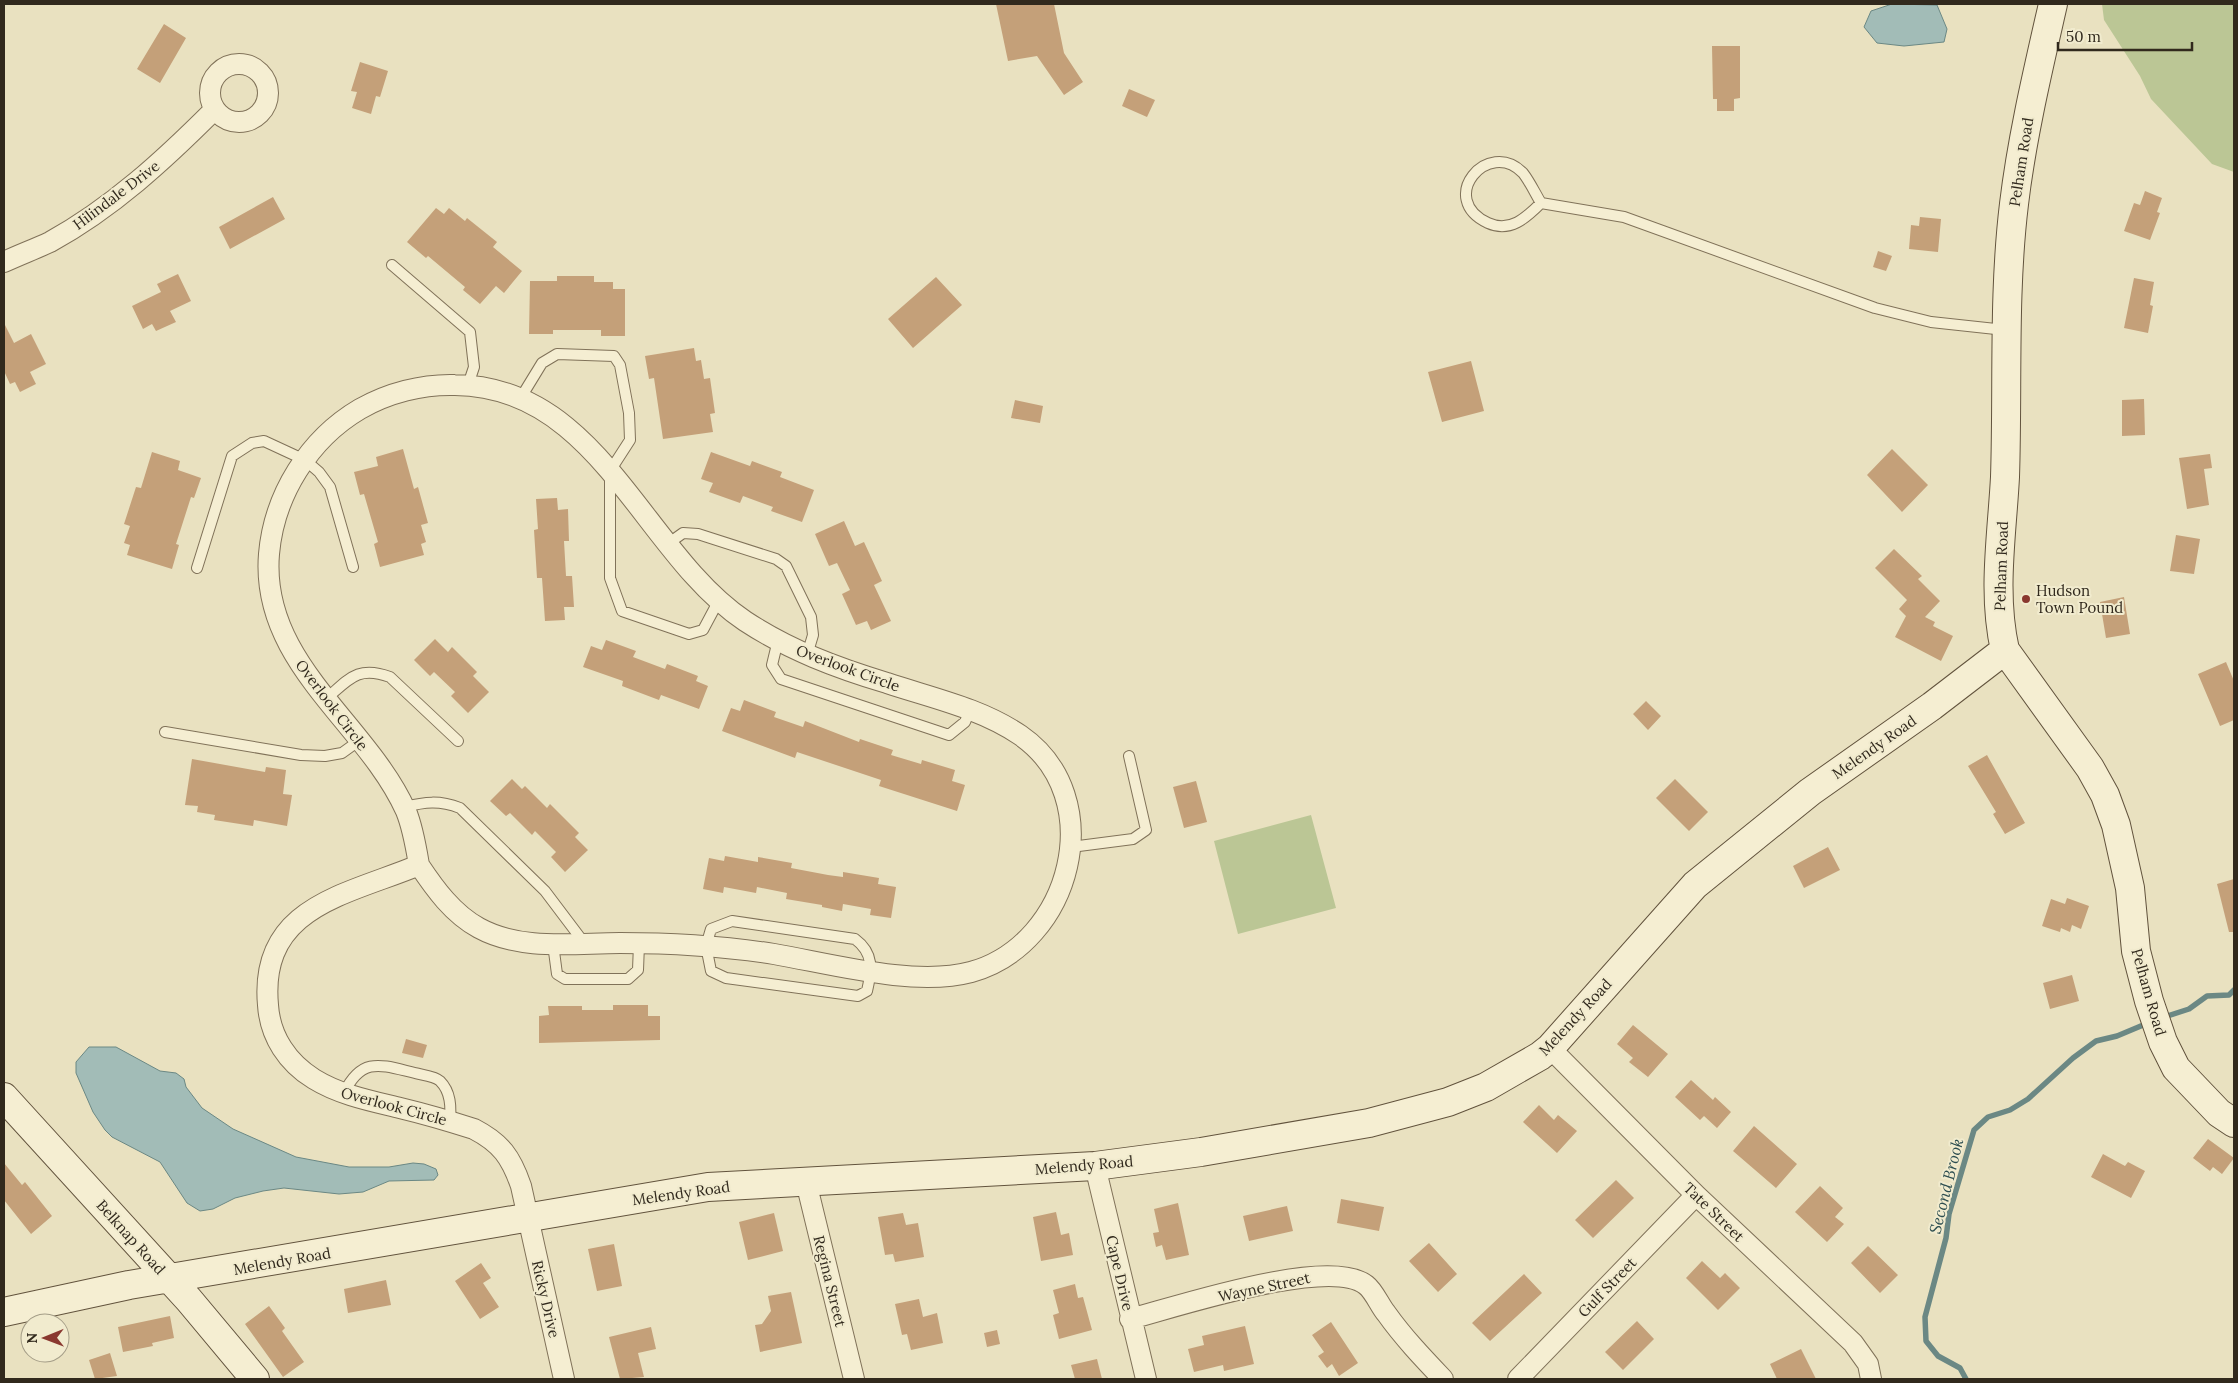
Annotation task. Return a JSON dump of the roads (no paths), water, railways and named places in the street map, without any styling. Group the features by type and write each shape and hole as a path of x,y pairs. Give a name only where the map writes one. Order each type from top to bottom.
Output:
{"street":[{"name":"Pelham Road","path":"2052,4 2027,122 2014,204 2006,330 2005,476 1998,599 2000,627 2005,650 2090,768 2105,795 2116,825 2130,888 2136,951 2149,1001 2163,1042 2176,1068 2219,1113 2234,1123"},
{"name":"Hilindale Drive","path":"4,262 49,242 94,215 161,162 214,110"},
{"name":"Overlook Circle","path":"468,385 495,390 520,399 565,426 610,471 719,600 741,618 807,655 836,667 987,716 1023,737 1038,750 1050,766 1066,804 1071,847 1068,867 1053,906 1030,939 1014,952 976,971 956,976 914,976 706,946 553,944 506,939 480,930 463,918 448,903 418,865 414,835 404,807 360,740 307,674 285,639 274,606 269,578 269,557 277,516 284,496 305,460 333,428 367,405 406,390 426,386 468,385"},
{"name":"Melendy Road","path":"4,1312 129,1285 170,1280 708,1187 1095,1166 1201,1152 1368,1123 1409,1114 1448,1102 1486,1087 1540,1056 1550,1048 1694,885 1810,792 1932,706 2005,650"},
{"name":"Overlook Circle","path":"418,865 319,904 300,916 286,931 275,950 268,970 266,990 268,1012 283,1052 304,1072 344,1093 474,1128 491,1138 504,1150 514,1165 528,1218"},
{"name":"Tate Street","path":"1550,1048 1696,1195 1853,1343 1868,1364 1871,1379"},
{"name":"Belknap Road","path":"4,1097 170,1280 255,1379"},
{"name":"Cape Drive","path":"1095,1166 1130,1319 1146,1379"},
{"name":"Regina Street","path":"806,1182 854,1379"},
{"name":"Gulf Street","path":"1518,1379 1696,1195"},
{"name":"Ricky Drive","path":"528,1218 564,1379"},
{"name":"Wayne Street","path":"1130,1319 1268,1284 1328,1275 1348,1278 1367,1286 1405,1339 1443,1379"}],"lane":[{"path":"1541,203 1524,220 1510,225 1496,226 1474,213 1468,204 1467,185 1471,176 1478,169 1490,164 1505,163 1522,172 1541,203 1624,217 1875,308 1930,322 2006,330"},
{"path":"392,265 470,332 474,367 468,385"},
{"path":"520,399 542,363 557,354 614,356 620,365 629,412 630,440 610,471 610,578 622,611 689,634 702,630 719,600"},
{"path":"197,568 232,456 252,443 264,441 305,460 319,472 330,487 353,568"},
{"path":"669,543 683,533 698,534 776,559 786,566 811,617 813,635 807,655"},
{"path":"778,640 772,666 781,679 949,735 964,722 970,710"},
{"path":"326,699 356,673 376,671 390,676 458,741"},
{"path":"165,732 301,755 325,756 342,753 360,740"},
{"path":"1071,847 1133,839 1146,830 1129,756"},
{"path":"404,807 426,801 444,802 460,808 545,891 586,944"},
{"path":"732,921 855,939 869,954 872,971 867,991 858,996 726,978 711,971 706,946 711,929 732,921"},
{"path":"553,944 557,974 566,978 628,979 638,970 639,944"},
{"path":"344,1093 352,1078 365,1068 379,1064 439,1080 447,1091 450,1122"}],"water":[{"path":"1892,4 1937,5 1947,29 1944,42 1904,46 1877,43 1864,27 1871,11"},
{"path":"89,1047 116,1047 160,1071 176,1073 184,1079 186,1087 202,1108 233,1129 296,1157 349,1167 389,1167 413,1163 424,1164 436,1169 438,1175 434,1180 389,1181 363,1192 339,1194 284,1188 263,1191 235,1198 213,1209 200,1211 187,1203 160,1162 112,1137 105,1130 93,1112 76,1073 76,1062"}],"waterway":[{"name":"Second Brook","path":"2161,1018 2189,1009 2207,996 2229,995 2234,990"},
{"name":"Second Brook","path":"1966,1379 1960,1368 1938,1356 1926,1341 1925,1317 1946,1238 1949,1214 1974,1130 1988,1117 2010,1110 2028,1099 2073,1058 2096,1041 2117,1036 2148,1023"}],"place":[{"name":"Hudson Town Pound","path":"2026,599"}]}
